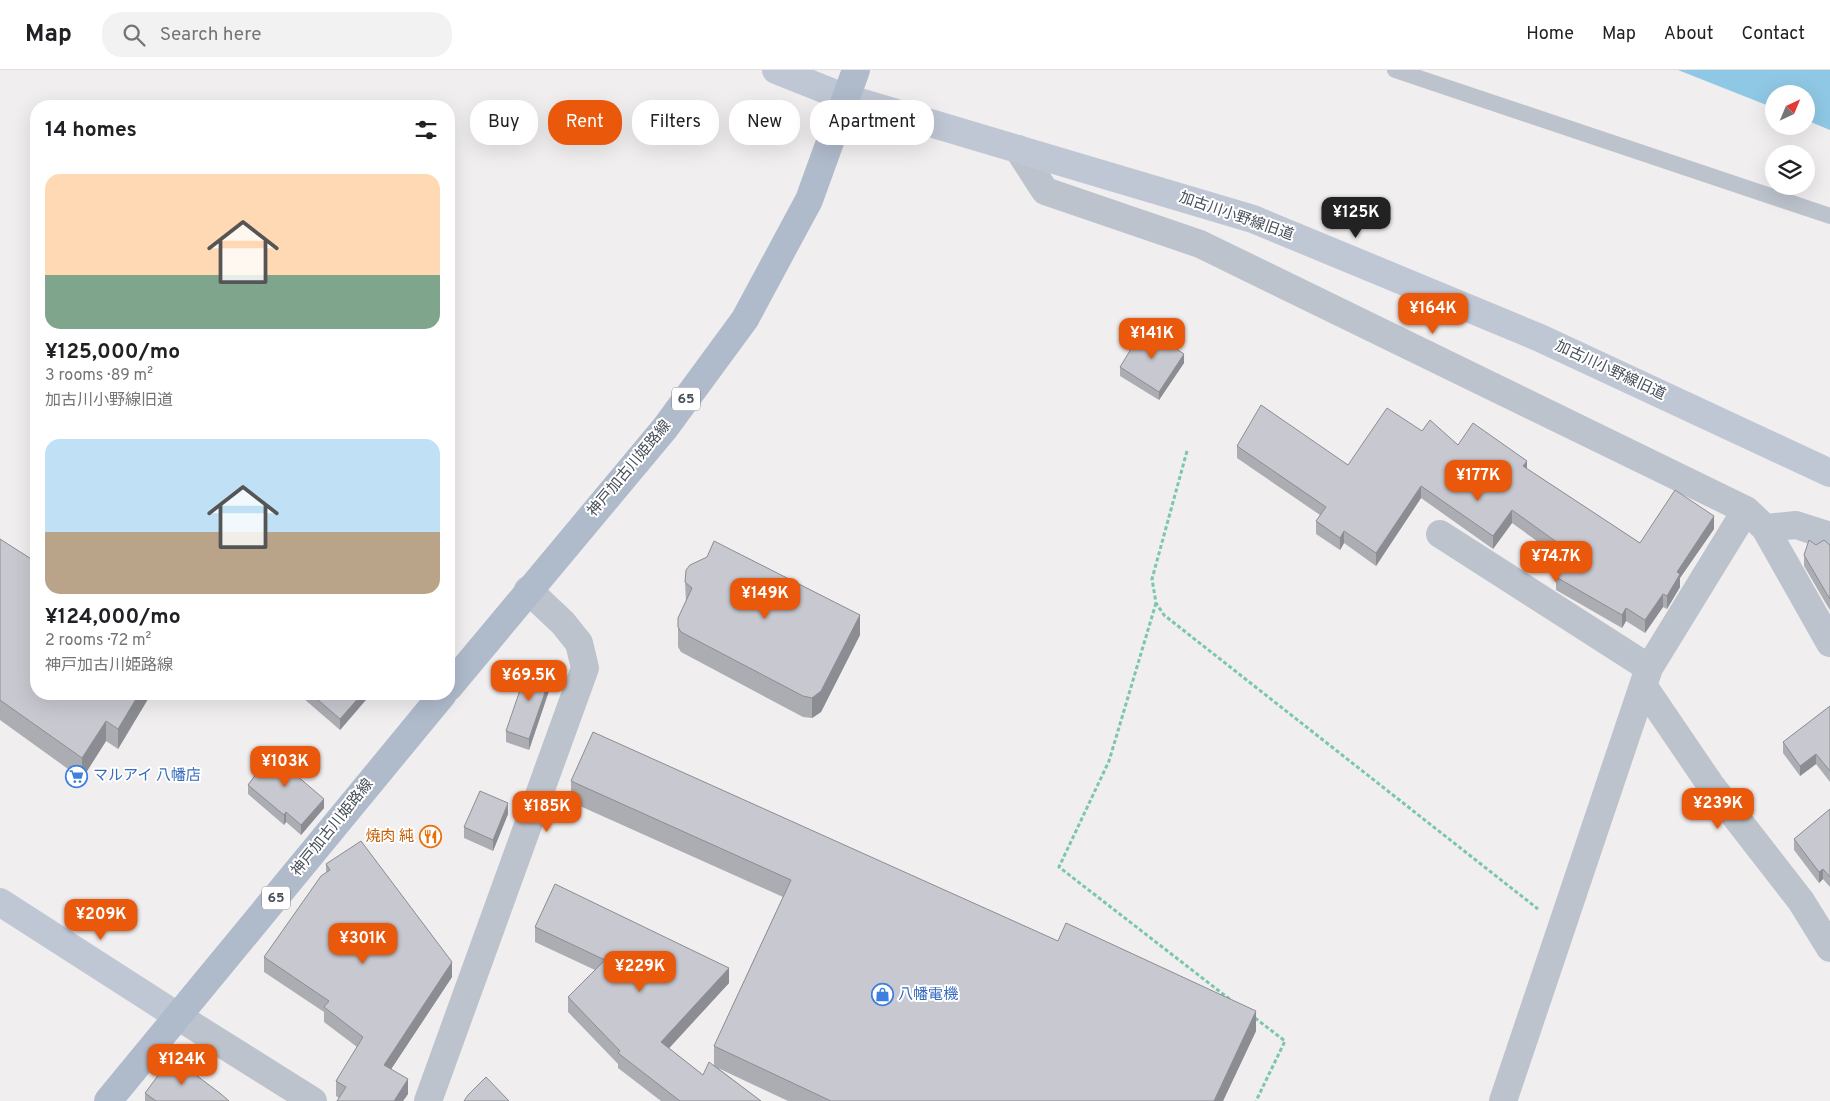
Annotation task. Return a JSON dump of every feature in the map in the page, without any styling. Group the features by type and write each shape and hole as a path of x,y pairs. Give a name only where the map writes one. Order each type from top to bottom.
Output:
{"main road":[{"name":"神戸加古川姫路線","path":"455,680 665,428 745,319 809,200 856,70"},
{"name":"神戸加古川姫路線","path":"108,1101 438,700"}],"street":[{"name":"加古川小野線旧道","path":"776,70 846,98 1253,219 1540,338 1830,473"},
{"path":"1018,149 1045,191 1200,244 1746,510 1765,528 1830,643"},
{"path":"1503,1101 1646,678 1746,510"},
{"path":"1765,528 1796,525 1830,536"},
{"path":"1440,534 1646,678 1710,784 1801,901 1830,948"},
{"path":"428,1101 585,668 579,643 563,623 528,590"},
{"path":"0,902 313,1101"}],"lane":[{"path":"1395,70 1830,216"}],"path":[{"path":"1187,451 1152,579 1156,603 1164,616 1562,928"},
{"path":"1156,603 1109,761 1059,867 1238,1005"},
{"path":"1254,1017 1285,1041 1256,1101"}],"water":[{"path":"1678,70 1830,70 1830,130 1815,124 1815,85 1765,85 1765,104"}],"building":[{"path":"1144,328 1184,354 1159,392 1120,367"},
{"path":"1261,405 1348,465 1387,408 1422,431 1430,420 1458,445 1473,423 1527,461 1523,466 1640,543 1675,490 1714,516 1677,572 1680,574 1667,596 1663,594 1645,620 1626,608 1622,615 1556,577 1572,553 1512,510 1493,536 1421,486 1376,553 1344,531 1340,538 1316,521 1326,507 1237,446"},
{"path":"0,539 30,558 30,700 135,700 118,729 106,721 82,758 0,700"},
{"path":"1809,540 1816,545 1824,540 1830,545 1830,599 1804,555"},
{"path":"714,541 860,615 821,691 812,698 803,696 681,632 678,627 678,618 692,588 685,582 686,570 690,565 707,557"},
{"path":"529,664 552,672 529,739 506,731"},
{"path":"318,700 357,700 340,719"},
{"path":"1830,706 1830,771 1816,754 1800,766 1783,742"},
{"path":"593,732 1058,941 1066,923 1256,1011 1214,1101 831,1101 714,1046 791,880 571,781"},
{"path":"271,749 293,768 290,770 324,799 301,825 286,812 284,815 248,785 259,770 256,768"},
{"path":"480,791 508,803 493,840 464,827"},
{"path":"1830,809 1830,877 1823,869 1819,872 1794,839"},
{"path":"361,841 452,962 384,1065 408,1079 394,1101 337,1101 346,1087 336,1081 363,1037 324,1007 329,1001 264,957 321,876 330,870 326,864"},
{"path":"555,884 729,968 661,1042 703,1075 709,1062 761,1101 680,1101 618,1053 620,1051 568,997 605,960 535,927"},
{"path":"172,1057 229,1101 156,1101 145,1093"},
{"path":"486,1077 509,1101 464,1101"}],"place":[{"name":"マルアイ 八幡店","path":"77,776"},
{"name":"焼肉 純","path":"430,837"},
{"name":"八幡電機","path":"882,995"}]}
